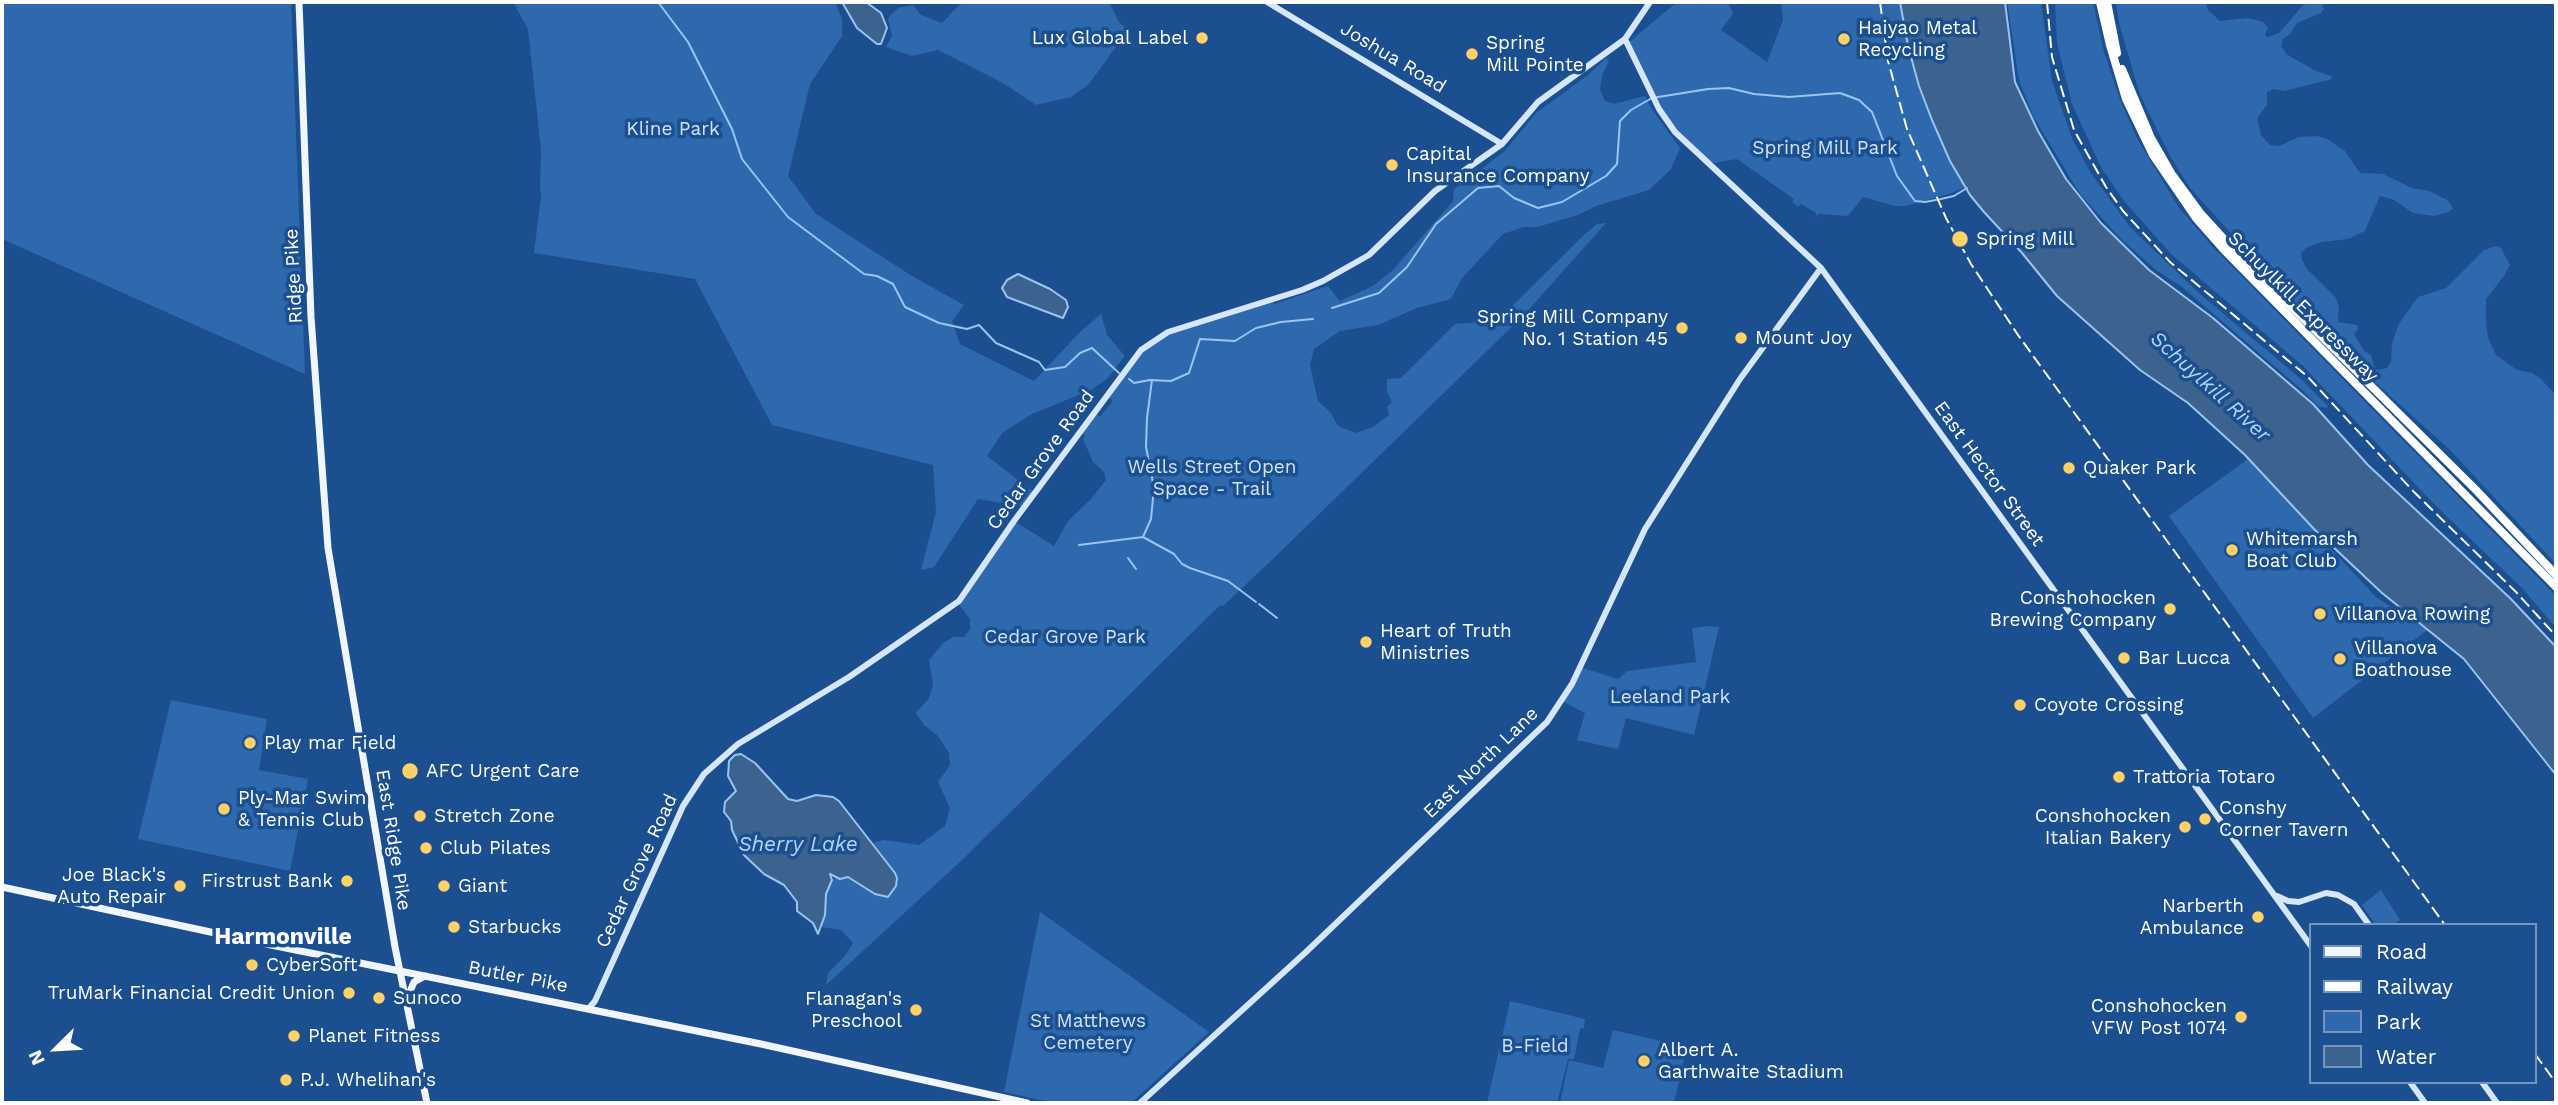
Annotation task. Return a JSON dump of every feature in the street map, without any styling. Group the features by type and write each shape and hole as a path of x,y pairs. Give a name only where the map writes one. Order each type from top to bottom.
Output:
{"highway":[{"name":"Schuylkill Expressway","path":"2100,2 2116,68 2131,110 2164,172 2196,218 2226,252 2556,587"},
{"name":"Schuylkill Expressway","path":"2107,2 2118,55 2133,98 2151,138 2193,205 2233,249 2476,490 2556,575"}],"main road":[{"name":"Ridge Pike","path":"299,2 312,331 328,548"},
{"name":"East Ridge Pike","path":"328,548 399,970 427,1103"},
{"name":"Butler Pike","path":"2,887 589,1008 1027,1103"},
{"path":"406,1002 414,982 427,975"}],"street":[{"name":"Joshua Road","path":"1266,2 1502,144"},
{"path":"1625,39 1650,2"},
{"name":"Cedar Grove Road","path":"589,1008 595,1001 683,806 704,774 738,744 849,677 959,601 970,589 1014,521 1141,350 1168,332 1324,281 1369,255 1435,191 1502,144 1538,102 1625,39"},
{"name":"East Hector Street","path":"1625,39 1659,108 1675,132 1821,268 2310,945"},
{"name":"East North Lane","path":"1140,1103 1306,952 1547,722 1572,684 1645,529 1740,379 1821,268"},
{"path":"2266,884 2282,899 2299,902"},
{"path":"2289,915 2292,907 2299,902 2326,893 2338,894 2354,904 2367,923"},
{"path":"2411,1084 2425,1103"},
{"path":"2483,1084 2497,1103"}],"green space":[{"path":"2,2 291,2 305,374 2,239"},
{"name":"Kline Park","path":"513,2 835,2 842,19 842,36 810,84 788,176 816,214 912,276 964,305 952,321 960,344 1034,381 1079,333 1101,314 1107,335 1125,356 1107,379 1091,390 1032,414 1003,432 987,456 1035,493 1025,507 978,499 934,567 921,570 936,512 933,465 772,425 695,279 534,253 541,197 541,150 528,29"},
{"path":"962,2 1109,2 1119,22 1128,30 1089,84 1071,97 1036,105 1003,83 938,50 912,56 886,47 892,36 888,18 898,8 913,5 921,15 942,23"},
{"name":"Spring Mill Park","path":"1677,2 1695,2 1699,5 1703,2 1728,2 1733,14 1721,30 1767,62 1783,20 1781,2 1900,2 1920,89 1950,161 1965,187 1905,206 1863,197 1848,216 1818,214 1815,218 1816,213 1801,204 1798,207 1792,202 1794,199 1737,159 1714,163 1699,156 1675,132 1627,44"},
{"path":"2007,2 2041,2 2052,81 2072,138 2090,172 2130,227 2200,294 2302,380 2327,408 2318,406 2182,287 2156,270 2121,239 2080,194 2033,116 2019,80"},
{"path":"2055,2 2093,2 2104,52 2121,102 2138,140 2179,208 2211,245 2556,596 2556,628 2522,588 2438,508 2303,366 2171,254 2124,201 2101,167 2072,104 2057,43"},
{"path":"2116,2 2206,2 2208,10 2220,21 2248,18 2263,22 2268,28 2265,35 2268,37 2279,33 2302,6 2310,2 2322,4 2324,9 2321,13 2297,23 2283,39 2281,46 2286,54 2331,76 2332,79 2284,91 2274,89 2267,92 2267,105 2257,118 2261,135 2270,145 2279,146 2299,137 2317,136 2327,139 2345,151 2360,173 2383,174 2412,188 2429,191 2447,200 2453,208 2449,212 2434,216 2413,213 2394,200 2380,196 2365,231 2348,239 2321,242 2306,248 2301,253 2302,260 2307,269 2336,298 2339,308 2338,322 2357,325 2358,329 2354,334 2364,351 2371,355 2375,369 2379,370 2387,368 2391,362 2392,344 2398,325 2418,297 2446,288 2484,250 2496,246 2501,248 2510,265 2486,299 2489,340 2496,355 2517,370 2540,378 2556,395 2556,564 2450,450 2377,384 2273,280 2190,188 2171,158 2140,95 2119,23"},
{"path":"1606,58 1609,61 1600,89 1605,101 1614,104 1645,96 1680,148 1671,169 1649,190 1596,206 1578,215 1503,234 1462,278 1451,299 1417,308 1378,325 1340,331 1314,349 1310,365 1318,401 1331,413 1338,426 1356,433 1373,427 1389,415 1387,407 1392,402 1387,392 1387,379 1401,378 1455,324 1479,322 1506,312 1584,235 1597,224 1606,223 1524,315 1276,556 1223,606 1220,605 962,860 826,985 828,973 845,956 853,943 841,930 822,927 825,899 832,880 836,877 848,877 872,893 888,897 896,886 895,873 873,843 884,840 919,845 945,826 950,808 938,782 950,765 949,753 938,736 924,725 916,713 929,698 933,684 929,660 943,643 953,637 964,637 970,629 970,619 957,602 1014,521 1054,546 1068,521 1106,480 1104,472 1093,462 1083,439 1085,436 1081,432 1095,413 1100,417 1113,401 1108,396 1141,350 1156,338 1273,300 1274,304 1328,286 1340,301 1373,286 1393,270 1453,201 1454,189 1504,152 1536,113 1588,75"},
{"name":"Villanova Rowing","path":"2248,459 2278,488 2376,597 2427,630 2313,718 2169,516"},
{"name":"Leeland Park","path":"1719,627 1694,735 1626,718 1618,749 1577,740 1585,713 1562,701 1580,667 1618,679 1627,671 1696,662 1692,628"},
{"name":"Ply-Mar Swim & Tennis Club","path":"171,700 267,719 259,770 308,779 290,871 138,839"},
{"path":"2381,890 2400,920 2396,923 2375,923 2362,905"},
{"name":"St Matthews Cemetery","path":"1040,912 1209,1032 1131,1103 1054,1103 1004,1092"},
{"name":"B-Field","path":"1510,1001 1585,1019 1584,1028 1580,1029 1574,1059 1568,1059 1557,1103 1487,1103"},
{"name":"Albert A. Garthwaite Stadium","path":"1613,1030 1687,1047 1674,1103 1560,1103 1569,1060 1603,1068"}],"water":[{"path":"842,2 866,2 881,13 887,28 881,44 877,44 857,28"},
{"name":"Schuylkill River","path":"1900,2 2005,2 2015,82 2038,131 2066,179 2101,223 2149,270 2213,318 2313,404 2368,465 2511,599 2555,646 2556,775 2464,659 2382,593 2314,529 2245,455 2188,403 2140,370 2057,296 1984,212 1970,195 1950,161 1932,120 1908,46"},
{"path":"1018,274 1066,300 1068,307 1063,318 1007,297 1002,288 1007,280"},
{"name":"Sherry Lake","path":"741,754 755,763 788,799 797,801 816,795 833,797 839,801 895,873 896,886 888,897 875,894 848,877 840,879 830,874 832,880 826,894 825,915 818,934 813,923 797,911 797,902 784,885 764,874 744,855 732,830 731,821 724,812 725,802 736,791 728,776 729,761 735,755"}],"waterway":[{"path":"658,2 688,42 732,129 742,159 788,217 864,274 877,276 893,284 905,307 939,323 967,329 979,325 996,343 1039,362 1045,370 1065,367 1080,353 1092,348 1119,373"},
{"path":"1332,308 1379,293 1407,267 1436,224 1478,188 1499,186 1514,198 1538,208 1562,202 1606,176 1617,164 1620,121 1631,110 1652,98 1729,88 1754,94 1789,97 1840,93 1859,100 1872,112 1897,176 1915,201 1925,202 1954,196 1967,188"},
{"path":"1129,379 1134,383 1150,380 1171,381 1189,373 1200,339 1235,341 1256,328 1313,319"},
{"path":"1152,380 1146,447 1154,488 1151,519 1143,537 1174,554 1182,564 1228,581 1256,602"},
{"path":"1079,545 1143,537"},
{"path":"1128,558 1136,569"},
{"path":"1259,604 1277,618"}],"railway":[{"path":"1880,2 1888,61 1907,129 1946,218 1971,264 2018,335 2444,923"},
{"path":"2047,2 2052,57 2074,130 2106,187 2123,211 2170,262 2308,377 2414,492 2516,592 2556,636"},
{"path":"2537,1057 2556,1083"}],"place":[{"name":"Lux Global Label","path":"1202,38"},
{"name":"Haiyao Metal Recycling","path":"1844,39"},
{"name":"Spring Mill Pointe","path":"1472,54"},
{"name":"Capital Insurance Company","path":"1392,165"},
{"name":"Spring Mill","path":"1960,239"},
{"name":"Spring Mill Company No. 1 Station 45","path":"1682,328"},
{"name":"Mount Joy","path":"1741,338"},
{"name":"Quaker Park","path":"2069,468"},
{"name":"Whitemarsh Boat Club","path":"2232,550"},
{"name":"Conshohocken Brewing Company","path":"2170,609"},
{"name":"Villanova Rowing","path":"2320,614"},
{"name":"Heart of Truth Ministries","path":"1366,642"},
{"name":"Bar Lucca","path":"2124,658"},
{"name":"Villanova Boathouse","path":"2340,659"},
{"name":"Coyote Crossing","path":"2020,705"},
{"name":"Play mar Field","path":"250,743"},
{"name":"AFC Urgent Care","path":"410,771"},
{"name":"Trattoria Totaro","path":"2119,777"},
{"name":"Ply-Mar Swim & Tennis Club","path":"224,809"},
{"name":"Stretch Zone","path":"420,816"},
{"name":"Conshy Corner Tavern","path":"2205,819"},
{"name":"Conshohocken Italian Bakery","path":"2185,827"},
{"name":"Club Pilates","path":"426,848"},
{"name":"Firstrust Bank","path":"347,881"},
{"name":"Joe Black's Auto Repair","path":"180,886"},
{"name":"Giant","path":"444,886"},
{"name":"Narberth Ambulance","path":"2258,917"},
{"name":"Starbucks","path":"454,927"},
{"name":"CyberSoft","path":"252,965"},
{"name":"TruMark Financial Credit Union","path":"349,993"},
{"name":"Sunoco","path":"379,998"},
{"name":"Flanagan's Preschool","path":"916,1010"},
{"name":"Conshohocken VFW Post 1074","path":"2241,1017"},
{"name":"Planet Fitness","path":"294,1036"},
{"name":"Albert A. Garthwaite Stadium","path":"1644,1061"},
{"name":"P.J. Whelihan's","path":"286,1080"}],"district":[{"name":"Harmonville","path":"283,937"}],"park label":[{"name":"Wells Street Open Space - Trail","path":"1212,478"},
{"name":"Cedar Grove Park","path":"1065,637"}]}
